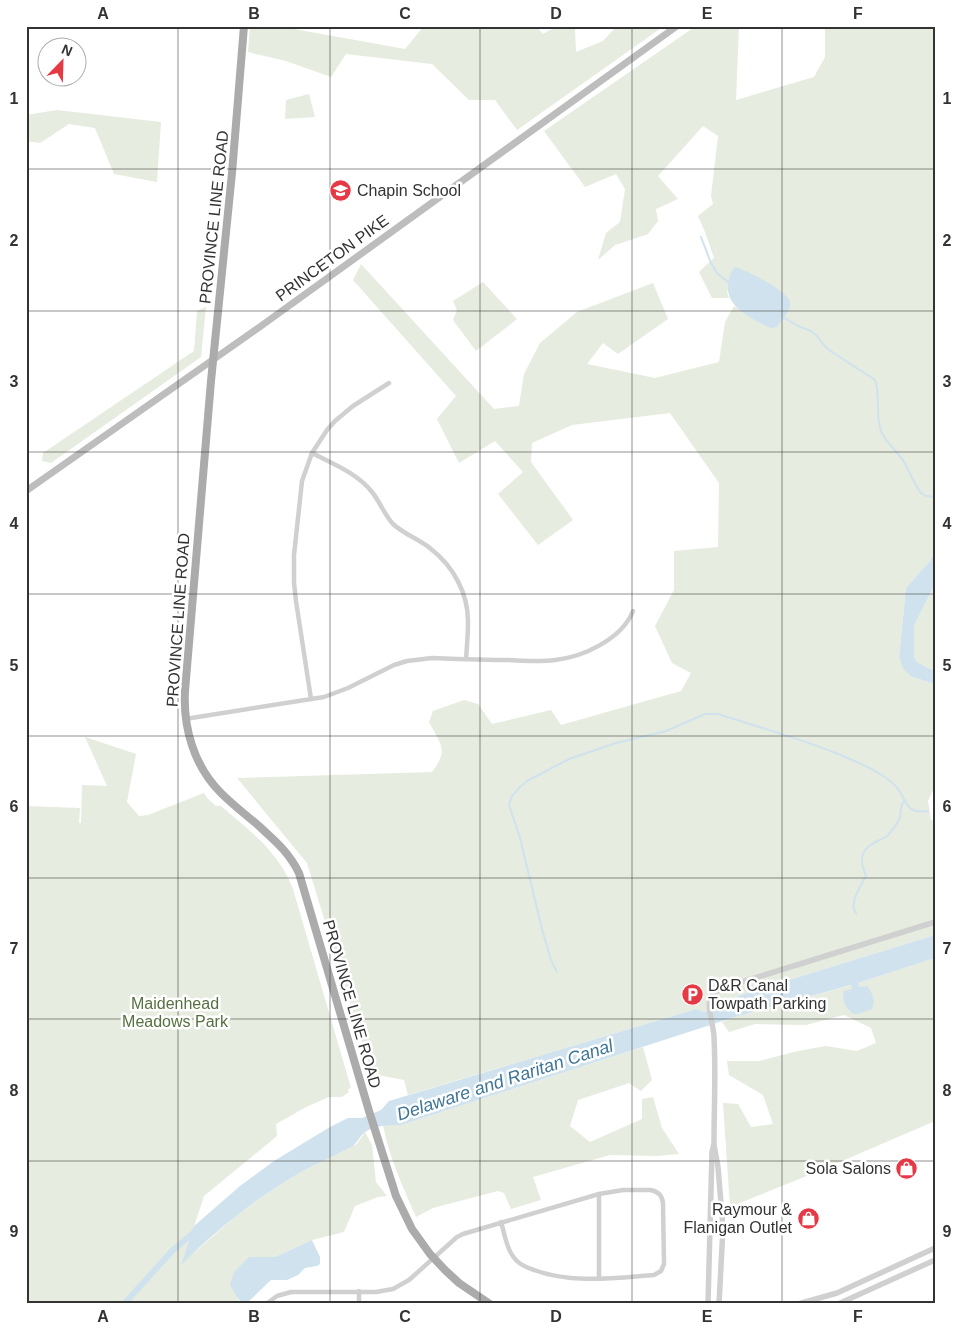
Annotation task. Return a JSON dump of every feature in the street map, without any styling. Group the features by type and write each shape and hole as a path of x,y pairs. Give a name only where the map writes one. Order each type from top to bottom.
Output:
{"main road":[{"name":"PROVINCE LINE ROAD","path":"244,26 184,691 185,718 192,747 212,782 221,793 280,845 299,872 375,1131 393,1189 403,1213 434,1259 459,1283 490,1304"},
{"name":"PRINCETON PIKE","path":"26,491 213,360 677,26"}],"street":[{"path":"311,699 296,600 294,567 300,493 305,470 312,452 327,430 340,416 389,383"},
{"path":"312,452 357,477 372,492 392,522 408,535 430,548 447,564 459,584 466,606 468,622 466,659"},
{"path":"185,718 311,699 338,693 382,670 407,662 432,658 545,662 570,657 596,647 612,637 627,623 633,611"},
{"path":"719,1304 723,1228 714,1143 714,1058 711,997 713,994 729,986 935,922"},
{"path":"708,1304 712,1152 714,1143"},
{"path":"658,1192 664,1187"},
{"path":"266,1304 277,1296 292,1292 376,1292 393,1289 409,1280 457,1237 463,1234 501,1222 599,1194 623,1190 650,1190 658,1192 661,1196 663,1202 663,1272 652,1275 582,1279 553,1276 540,1272 522,1265 513,1256 501,1222"},
{"path":"599,1194 599,1278"},
{"path":"798,1304 836,1293 935,1248"},
{"path":"912,1259 915,1269"},
{"path":"838,1304 935,1260"},
{"path":"359,1291 359,1304"}],"green space":[{"path":"250,26 277,26 405,49 424,26 536,26 543,34 555,28 566,27 575,29 576,52 603,41 617,26 664,26 517,130 495,100 469,100 432,64 346,54 331,77 286,61 248,52"},
{"path":"696,26 739,26 736,100 814,77 825,57 825,26 935,26 935,552 930,561 906,588 899,657 912,677 935,684 935,786 928,801 931,820 935,821 935,935 747,993 722,1002 716,1008 704,1012 696,1009 408,1095 404,1080 372,1074 307,863 237,778 432,772 442,753 440,742 429,722 433,711 464,700 478,704 492,724 551,710 561,725 681,691 691,673 672,663 655,626 674,590 674,551 718,547 719,483 670,413 572,425 532,443 531,462 573,520 538,545 498,494 523,472 495,441 459,463 437,419 456,396 353,280 361,264 494,409 519,406 524,374 540,343 577,312 653,283 668,319 618,354 603,343 587,364 655,378 719,362 725,322 734,306 754,319 777,327 789,310 743,270 727,292 729,298 712,298 699,272 714,258 698,216 713,204 711,196 718,136 703,126 658,176 678,199 656,209 658,221 648,234 615,245 598,260 606,233 620,222 625,189 616,174 585,187 544,131"},
{"path":"309,94 315,117 285,119 286,100"},
{"path":"57,110 161,122 157,182 114,174 95,128 69,124 40,143 26,141 26,115"},
{"path":"483,282 517,319 476,351 453,320 457,310 453,301"},
{"path":"206,307 201,357 51,463 42,461 43,453 194,351 197,311"},
{"path":"935,586 935,670 917,662 914,657 914,626"},
{"name":"Maidenhead Meadows Park","path":"85,737 136,754 127,802 139,816 148,815 204,793 216,806 221,806 243,824 272,853 293,889 351,1088 342,1097 329,1097 308,1106 276,1124 277,1136 204,1196 182,1263 236,1216 279,1185 322,1160 357,1144 365,1132 372,1145 376,1182 387,1196 378,1197 355,1206 344,1232 312,1240 275,1257 249,1257 235,1292 238,1300 243,1304 26,1304 26,806 80,808 79,823 81,823 82,785 107,786"},
{"path":"935,958 935,1121 730,1207 723,1103 738,1104 751,1127 773,1124 763,1095 729,1075 727,1061 759,1061 826,1046 857,1051 876,1043 871,1028 844,1015 806,1025 755,1024 729,1032 722,1022 852,985 853,989 870,989 859,987 858,983"},
{"path":"643,1047 652,1080 641,1091 629,1083 578,1100 570,1126 590,1142 642,1119 642,1099 653,1097 662,1128 679,1154 657,1156 610,1155 533,1177 541,1200 511,1209 504,1193 498,1191 433,1208 416,1217 401,1183 383,1125 401,1125"}],"water":[{"path":"735,267 767,282 788,298 790,303 789,309 777,327 768,327 754,320 735,306 728,293 728,285 729,278"},
{"path":"935,552 935,586 914,626 914,657 917,662 935,670 935,684 912,677 903,668 899,657 906,588 930,561"},
{"path":"935,935 935,958 858,983 859,987 867,986 870,989 874,1000 872,1009 858,1014 853,1014 846,1007 844,1001 844,991 852,989 851,985 735,1017 401,1125 372,1128 364,1133 351,1147 303,1171 255,1202 224,1226 181,1265 194,1226 240,1186 274,1161 348,1118 362,1118 381,1110 389,1101 696,1009 704,1012 716,1008 722,1002 747,993"},
{"path":"312,1240 320,1257 320,1264 305,1268 298,1275 287,1280 271,1280 246,1304 238,1299 230,1285 234,1272 249,1257 275,1257"}],"waterway":[{"path":"701,237 717,273 729,283"},
{"path":"783,317 811,331 829,350 875,380 878,392 879,425 883,435 904,462 921,493 926,496 935,497"},
{"path":"557,972 551,960 542,929 520,838 509,805 512,796 527,781 569,759 616,743 666,731 705,714 718,714 808,743 860,763 891,782 898,789 909,808 921,812 928,811"},
{"path":"856,913 854,909 856,894 866,875 862,862 863,854 868,847 887,836 892,830 899,820 904,801"},
{"name":"Delaware and Raritan Canal","path":"124,1304 172,1251 197,1230"}],"place":[{"name":"Chapin School","path":"341,190"},
{"name":"D&R Canal Towpath Parking","path":"692,994"},
{"name":"Sola Salons","path":"907,1168"},
{"name":"Raymour & Flanigan Outlet","path":"808,1218"}]}
